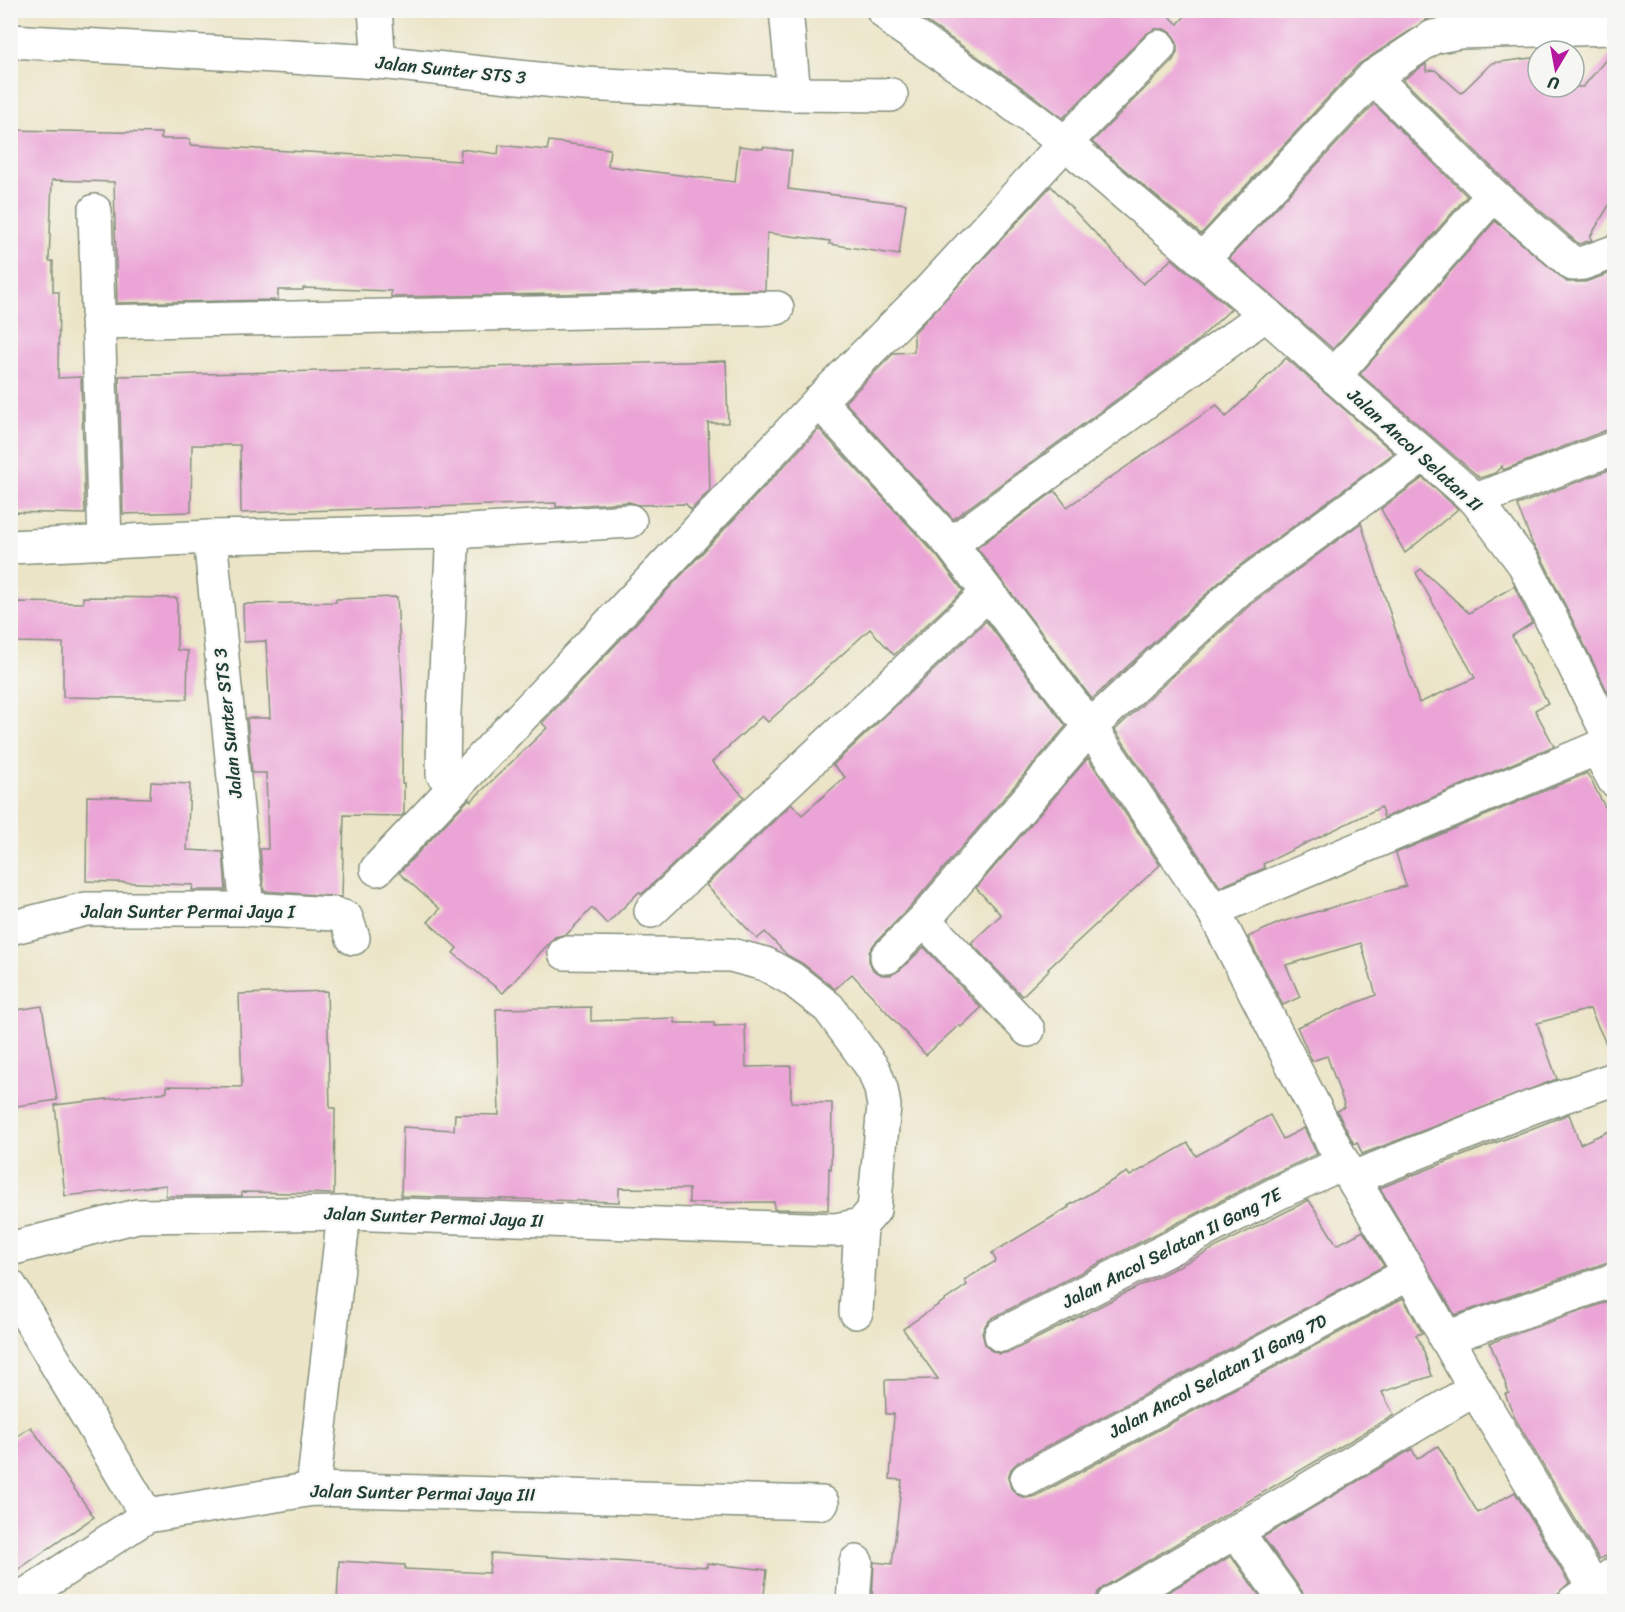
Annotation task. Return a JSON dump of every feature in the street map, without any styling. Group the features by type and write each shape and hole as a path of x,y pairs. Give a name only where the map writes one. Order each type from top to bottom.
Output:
{"street":[{"path":"375,10 379,62"},
{"path":"786,10 794,93"},
{"name":"Jalan Ancol Selatan II","path":"883,10 897,24 1005,98 1065,143 1266,314 1476,500 1524,564 1608,744 1614,780"},
{"path":"1202,260 1373,77 1460,21 1614,28"},
{"name":"Jalan Sunter STS 3","path":"10,41 379,62 584,84 891,95"},
{"path":"377,869 819,401 927,293 1065,143 1159,47"},
{"path":"1373,77 1493,195 1573,264 1583,263 1614,252"},
{"path":"1334,376 1493,195"},
{"path":"95,211 105,543"},
{"path":"97,322 777,308"},
{"path":"951,544 1266,314"},
{"path":"819,401 951,544 1090,727 1213,910 1348,1171 1410,1273 1474,1389 1594,1588"},
{"path":"1476,500 1614,448"},
{"path":"887,957 924,920 1090,727 1239,590 1423,455"},
{"path":"10,547 210,537 453,532 630,521"},
{"path":"442,774 453,532"},
{"name":"Jalan Sunter STS 3","path":"210,537 247,909"},
{"path":"651,911 988,593"},
{"path":"1213,910 1608,744"},
{"name":"Jalan Sunter Permai Jaya I","path":"10,928 86,909 247,909 334,914 346,918 353,938"},
{"path":"924,920 1028,1030"},
{"path":"565,954 731,956 765,964 792,979 829,1008 874,1070 884,1106 874,1210 861,1225 856,1312"},
{"name":"Jalan Ancol Selatan II Gang 7E","path":"1001,1335 1278,1193 1614,1079"},
{"path":"313,1489 344,1213"},
{"name":"Jalan Sunter Permai Jaya II","path":"10,1250 136,1216 344,1213 836,1230 861,1225"},
{"name":"Jalan Ancol Selatan II Gang 7D","path":"1027,1479 1410,1273"},
{"path":"1445,1338 1614,1280"},
{"path":"10,1286 147,1516"},
{"path":"1114,1602 1474,1389"},
{"name":"Jalan Sunter Permai Jaya III","path":"15,1602 147,1516 313,1489 822,1503"},
{"path":"1236,1531 1287,1602"},
{"path":"853,1602 856,1562"}],"building":[{"path":"910,10 1162,10 1178,24 1190,10 1428,10 1428,19 1359,64 1201,234 1092,142 1173,60 1177,52 1177,43 1172,33 1164,29 1155,29 1146,34 1063,118"},
{"path":"1614,50 1614,197 1590,237 1592,240 1579,244 1506,181 1403,80 1426,64 1426,71 1435,70 1461,93 1492,63 1526,59 1526,99 1586,99 1586,83"},
{"path":"1374,104 1467,196 1333,349 1229,258"},
{"path":"10,130 161,133 161,139 190,139 190,145 460,161 461,149 498,154 499,145 547,150 549,141 610,149 608,166 735,182 739,146 763,149 763,147 792,151 788,189 906,204 899,255 829,244 830,241 767,233 765,290 391,297 391,291 303,288 303,290 278,290 278,300 117,303 114,182 52,180 49,261 53,261 53,292 59,292 58,378 81,377 85,514 10,512"},
{"path":"1051,186 1143,284 1172,259 1231,309 1197,341 953,519 845,402 894,353 914,352 914,333"},
{"path":"1495,221 1567,282 1585,282 1614,272 1614,430 1607,430 1503,470 1502,466 1495,473 1480,478 1360,374"},
{"path":"1286,358 1394,453 1228,574 1092,699 977,548 1055,491 1067,507 1217,405 1226,417"},
{"path":"726,361 728,423 708,423 710,490 691,510 686,504 639,505 629,502 556,507 556,503 241,513 240,445 192,445 191,512 123,514 119,376"},
{"path":"819,429 937,556 963,591 894,655 870,629 768,722 762,716 712,762 744,797 607,924 592,908 567,934 555,937 503,993 453,953 457,948 428,922 440,909 399,873 469,799 471,801 547,728 542,723"},
{"path":"1614,468 1614,705 1541,556 1533,545 1517,505"},
{"path":"1423,478 1458,509 1405,553 1381,509"},
{"path":"1361,523 1419,703 1475,678 1416,573 1421,569 1469,613 1514,586 1532,623 1512,636 1548,703 1535,710 1554,746 1384,818 1381,807 1263,864 1265,868 1220,887 1115,730 1251,604"},
{"path":"83,597 177,598 177,650 188,651 187,699 63,697 63,643 17,642 18,602 83,603"},
{"path":"397,597 403,700 404,813 402,816 344,815 342,897 264,891 260,849 268,849 266,773 252,773 247,718 270,718 266,641 244,642 243,604 336,602 336,599"},
{"path":"986,621 1066,726 869,952 869,961 873,970 882,975 891,975 900,970 924,947 981,1008 926,1055 852,974 835,989 803,964 787,955 765,932 757,939 706,885 792,804 802,815 845,777 833,765"},
{"path":"1088,758 1160,865 1022,996 971,943 1001,915 976,888"},
{"path":"1587,773 1614,824 1614,1061 1590,1009 1537,1023 1557,1079 1362,1154 1357,1142 1354,1144 1337,1111 1345,1107 1327,1056 1312,1061 1297,1027 1376,995 1361,943 1286,965 1300,997 1283,1005 1248,937 1281,922 1406,886 1396,853"},
{"path":"151,782 190,784 187,850 223,852 226,890 192,890 193,885 86,881 87,796 150,798"},
{"path":"327,991 330,1108 335,1108 334,1194 242,1192 242,1196 166,1196 166,1185 65,1196 55,1105 167,1092 167,1086 242,1087 239,994"},
{"path":"42,1006 57,1100 10,1107 10,1011"},
{"path":"591,1007 591,1021 675,1018 675,1023 714,1023 714,1026 745,1025 746,1067 791,1066 791,1102 832,1103 828,1210 774,1209 774,1202 689,1203 689,1189 619,1188 619,1202 401,1196 403,1127 454,1130 455,1114 499,1115 496,1009"},
{"path":"1569,1114 1580,1144 1614,1129 1614,1262 1608,1262 1455,1315 1380,1188"},
{"path":"1270,1115 1283,1139 1304,1128 1317,1154 1269,1176 992,1318 982,1333 985,1344 990,1350 999,1354 1010,1352 1309,1200 1337,1245 1363,1231 1384,1266 1018,1462 1011,1469 1008,1478 1011,1488 1018,1495 1026,1498 1036,1496 1403,1298 1422,1333 1416,1335 1432,1376 1382,1392 1394,1415 1105,1586 1098,1592 1095,1602 884,1602 872,1600 874,1562 892,1564 902,1480 890,1479 894,1414 886,1414 885,1380 938,1379 903,1329 967,1285 964,1280 996,1261 992,1253 1068,1206 1127,1172 1130,1176 1188,1143 1196,1156"},
{"path":"1613,1300 1614,1553 1599,1559 1516,1420 1505,1394 1509,1393 1490,1343"},
{"path":"31,1427 94,1517 10,1575 10,1441"},
{"path":"1438,1446 1478,1513 1515,1492 1569,1583 1557,1594 1556,1602 1306,1602 1302,1591 1263,1537 1412,1449 1417,1459"},
{"path":"491,1553 707,1567 707,1563 767,1570 763,1602 337,1602 339,1561 405,1565 405,1569 489,1573"},
{"path":"1231,1556 1264,1602 1173,1602 1166,1593"}]}
